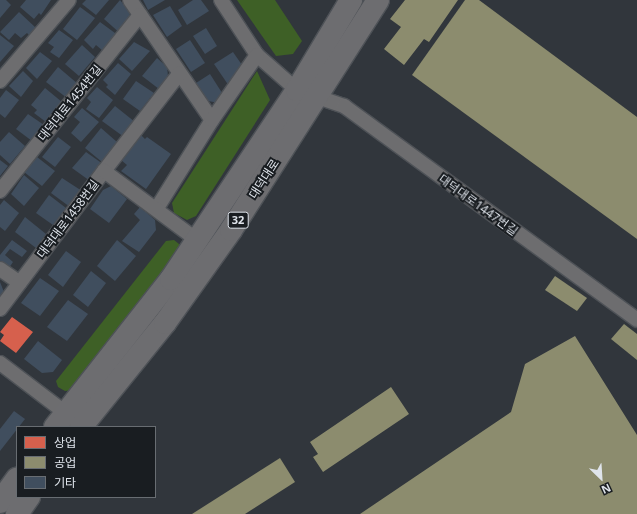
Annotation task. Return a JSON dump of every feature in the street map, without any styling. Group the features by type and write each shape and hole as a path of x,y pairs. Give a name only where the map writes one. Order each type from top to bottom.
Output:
{"main road":[{"name":"대덕대로","path":"71,423 165,323 226,237 306,94 352,0"},
{"name":"대덕대로","path":"71,423 197,240 378,0"},
{"path":"0,502 16,480"},
{"path":"17,514 28,498"}],"street":[{"path":"0,81 69,0"},
{"path":"130,0 179,74 212,120"},
{"path":"221,0 257,55 306,94"},
{"name":"대덕대로1454번길","path":"0,191 140,15"},
{"path":"157,208 212,120 257,55"},
{"path":"104,171 179,74"},
{"name":"대덕대로1447번길","path":"306,94 344,106 637,320"},
{"name":"대덕대로1458번길","path":"0,309 104,171 157,208 197,240"},
{"path":"0,269 20,283"},
{"path":"0,363 71,423"}],"green space":[{"path":"237,0 275,0 302,41 293,54 276,56"},
{"path":"257,71 270,100 196,216 187,220 174,213 172,203"},
{"path":"174,240 179,244 180,251 73,390 65,391 58,387 56,381 166,241"}],"building: 상업":[{"path":"12,317 33,332 16,353 0,341 4,335 0,332"}],"building: 공업":[{"path":"405,0 458,0 429,42 424,39 404,65 384,49 401,27 390,19"},
{"path":"465,0 479,0 637,117 637,239 412,75"},
{"path":"555,276 587,298 577,311 545,290"},
{"path":"624,324 637,334 637,360 611,339"},
{"path":"575,336 637,435 637,514 360,514 511,412 525,364"},
{"path":"391,387 409,414 323,472 313,457 318,454 310,442"},
{"path":"280,458 295,482 245,514 192,514"}],"building: 기타":[{"path":"0,0 6,0 11,5 0,18"},
{"path":"26,0 51,0 41,15 39,13 34,19 20,7"},
{"path":"86,0 109,0 96,15 82,4"},
{"path":"120,0 129,11 131,21 121,34 104,19"},
{"path":"143,0 165,0 148,10"},
{"path":"193,0 201,0 209,11 187,25 178,10"},
{"path":"170,6 182,26 167,37 153,15"},
{"path":"80,7 95,18 77,40 63,29"},
{"path":"19,12 36,28 29,35 27,33 21,38 15,33 9,40 0,32"},
{"path":"100,22 119,36 103,51 96,45 93,49 84,40"},
{"path":"206,28 217,46 205,54 193,36"},
{"path":"59,30 73,40 59,58 50,52 54,47 48,43"},
{"path":"0,35 14,46 0,62"},
{"path":"190,40 205,63 191,72 176,49"},
{"path":"134,42 150,51 132,71 119,59"},
{"path":"82,45 95,57 79,76 65,64"},
{"path":"40,52 52,61 37,79 26,68"},
{"path":"233,52 242,65 229,86 214,64"},
{"path":"157,58 167,67 168,76 159,89 142,76"},
{"path":"118,63 131,74 115,95 106,87 108,85 103,80"},
{"path":"58,67 78,84 67,98 46,82"},
{"path":"23,71 33,81 21,97 9,86"},
{"path":"210,74 224,96 219,103 208,101 196,83"},
{"path":"136,81 154,93 140,111 123,99"},
{"path":"97,87 113,100 99,118 86,109 91,102 87,98"},
{"path":"45,88 62,102 46,122 34,113 37,110 31,105"},
{"path":"6,90 19,100 5,118 0,114 0,98"},
{"path":"115,106 135,122 124,137 102,121"},
{"path":"82,108 99,122 81,142 71,133 80,122 74,117"},
{"path":"28,114 44,125 32,141 16,129"},
{"path":"101,128 117,142 102,162 85,148"},
{"path":"9,132 25,146 10,164 0,155 0,142"},
{"path":"140,134 145,139 147,137 171,154 146,189 121,171 127,165 121,160"},
{"path":"58,137 71,147 55,167 42,157"},
{"path":"86,152 103,164 90,181 72,168"},
{"path":"37,157 55,171 42,186 24,172"},
{"path":"0,160 8,166 0,176"},
{"path":"24,175 39,188 24,206 11,194"},
{"path":"62,178 82,191 70,207 51,193"},
{"path":"111,186 127,199 109,223 90,209 103,190"},
{"path":"49,195 66,208 53,225 36,213"},
{"path":"4,200 19,213 5,231 0,227 0,205"},
{"path":"140,207 155,220 156,230 139,252 122,241 140,220 134,214"},
{"path":"25,217 46,234 36,248 15,232"},
{"path":"12,240 27,251 22,257 10,249 5,255 13,262 9,268 0,262 0,255"},
{"path":"117,240 136,256 115,281 97,266"},
{"path":"66,251 81,262 63,287 48,275"},
{"path":"91,271 106,283 88,307 73,295"},
{"path":"40,278 59,291 40,316 21,303"},
{"path":"0,282 4,292 0,298"},
{"path":"68,300 88,314 67,341 47,327"},
{"path":"38,341 62,360 53,372 42,373 24,359"},
{"path":"14,411 25,419 20,426 16,426 16,431 0,451 0,429"}]}
